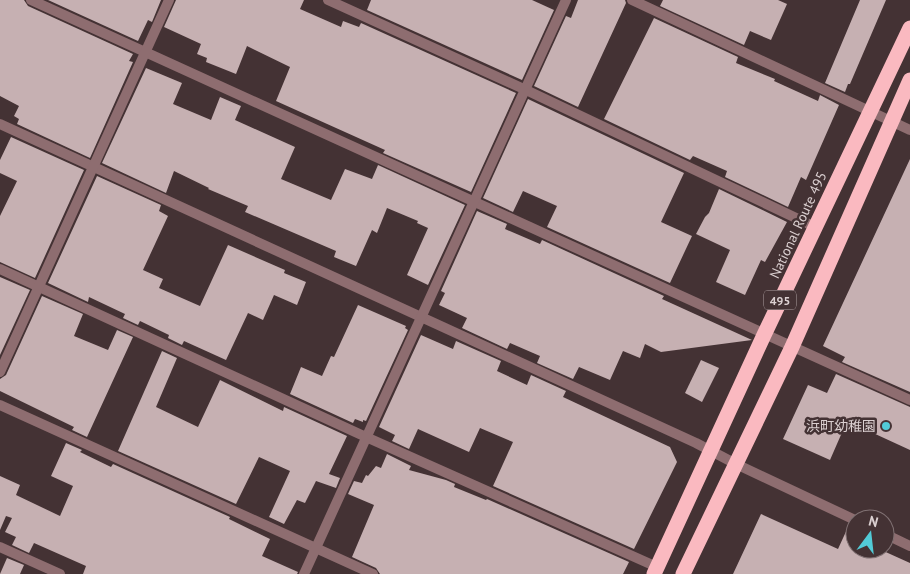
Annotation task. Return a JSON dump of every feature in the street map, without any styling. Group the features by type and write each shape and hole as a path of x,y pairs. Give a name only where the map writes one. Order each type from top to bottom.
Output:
{"highway":[{"name":"National Route 495","path":"655,570 910,28"},
{"name":"495","path":"683,574 792,347 910,80"}],"street":[{"path":"31,0 910,400"},
{"path":"0,372 169,0"},
{"path":"328,0 526,90 815,227"},
{"path":"304,574 566,0"},
{"path":"632,0 910,130"},
{"path":"0,124 711,450 736,464 845,515"},
{"path":"0,269 655,570"},
{"path":"0,405 373,574"},
{"path":"895,539 910,546"},
{"path":"0,547 60,574"}],"building":[{"path":"0,0 24,0 28,6 133,54 129,61 133,62 90,158 17,124 19,119 14,116 19,106 0,96"},
{"path":"48,0 161,0 152,22 148,20 138,41"},
{"path":"176,0 304,0 300,9 341,27 343,21 359,27 361,23 516,93 471,192 383,153 385,150 276,101 290,67 247,46 236,74 206,62 207,58 197,54 201,44 164,27"},
{"path":"371,0 532,0 554,10 522,80 367,10"},
{"path":"578,0 625,0 626,3 578,107 534,86 566,16 571,18"},
{"path":"663,0 778,0 787,4 771,40 750,31 744,45 660,6"},
{"path":"860,0 886,0 845,92 825,83"},
{"path":"654,18 738,57 736,63 775,79 774,81 818,101 820,95 839,105 806,180 801,177 788,207 725,177 727,171 693,156 690,160 604,119"},
{"path":"146,68 182,83 173,104 211,120 220,97 241,106 235,120 295,147 281,179 331,200 345,169 372,179 378,165 465,205 428,285 407,275 428,228 417,223 418,221 387,208 377,233 372,230 356,266 334,257 336,251 245,212 248,206 208,189 174,171 166,193 102,163"},
{"path":"528,99 684,173 661,222 692,236 670,283 547,227 557,206 523,191 513,212 483,198"},
{"path":"11,137 84,170 35,278 0,262 0,216 17,181 0,173 0,160"},
{"path":"910,159 910,392 842,362 845,357 823,346"},
{"path":"97,176 161,205 159,211 168,216 143,270 163,279 159,288 200,306 228,245 285,270 284,273 306,282 297,305 274,295 263,320 248,313 226,360 184,341 182,345 168,338 169,335 140,321 138,325 123,318 125,314 89,297 88,302 48,283"},
{"path":"719,189 787,222 765,262 761,260 745,295 716,282 730,250 696,234 709,213"},
{"path":"477,211 507,224 505,229 540,244 542,240 664,296 662,299 752,340 661,352 645,344 640,358 623,351 610,380 579,367 573,379 537,363 540,356 510,343 507,349 462,328 467,318 439,305 445,293 441,291"},
{"path":"0,277 30,290 0,355"},
{"path":"42,296 83,314 74,336 108,350 117,330 133,337 87,437 72,430 74,427 0,391 0,379 6,375"},
{"path":"358,305 406,326 405,328 408,330 366,421 363,420 363,422 355,419 353,423 290,394 301,367 322,376 331,356 334,357"},
{"path":"421,335 453,349 456,341 501,361 497,371 527,385 531,375 566,391 563,397 670,447 677,462 634,549 493,486 513,442 480,428 469,452 418,429 409,449 392,441 395,435 379,427"},
{"path":"162,351 177,358 156,407 198,427 220,380 283,411 284,407 347,436 329,474 340,478 336,488 316,481 305,503 297,500 284,524 269,517 290,471 259,457 236,504 118,451"},
{"path":"701,360 719,368 702,402 685,393"},
{"path":"836,374 910,407 910,450 847,421 830,460 783,439 808,385 827,393"},
{"path":"66,443 111,467 113,464 230,517 229,519 270,539 262,556 298,572 297,574 83,574 86,566 34,543 29,553 12,545 16,537 5,532 12,518 6,516 0,530 0,476 20,485 16,495 60,516 73,486 51,476"},
{"path":"387,454 411,466 409,470 446,480 455,484 454,487 487,499 629,562 623,574 380,574 376,568 352,557 374,505 348,494 354,481 362,483 366,475 368,476 376,466 381,468"},
{"path":"761,514 838,549 845,534 845,559 895,559 895,556 910,563 910,574 733,574"},
{"path":"7,558 24,565 20,574 0,574"}],"place":[{"name":"浜町幼稚園","path":"886,426"}]}
